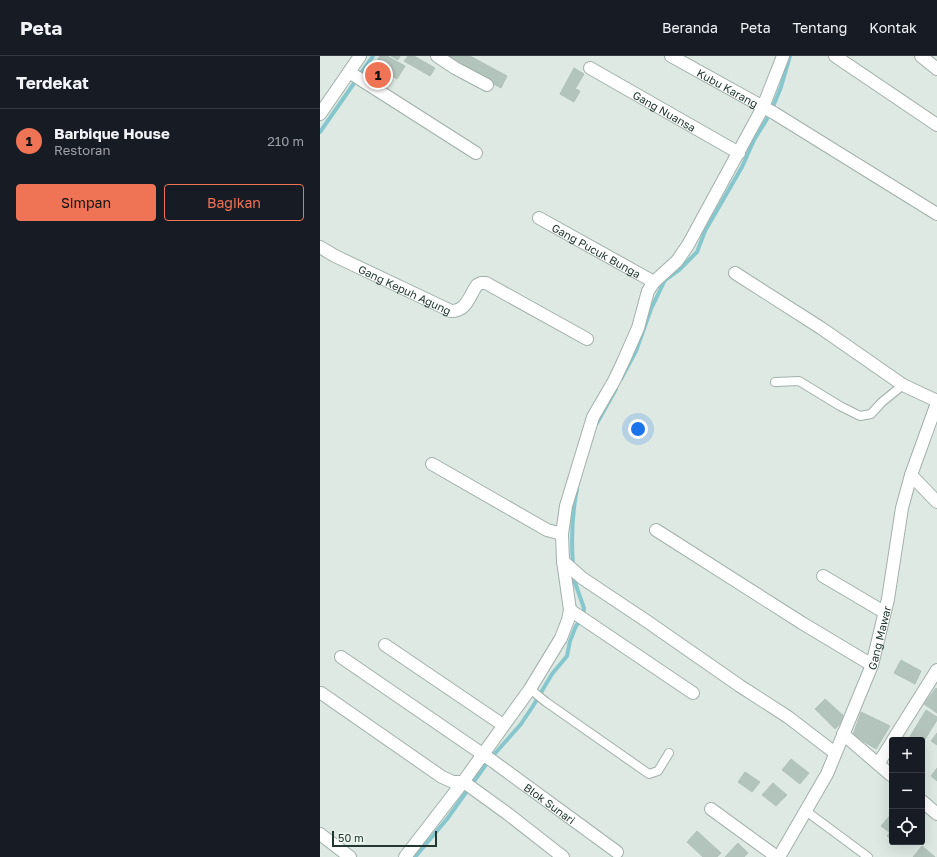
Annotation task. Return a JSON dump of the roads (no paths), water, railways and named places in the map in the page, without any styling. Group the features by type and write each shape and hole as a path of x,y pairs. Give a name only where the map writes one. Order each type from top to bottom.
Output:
{"street":[{"path":"320,114 352,73 360,56"},
{"path":"437,56 487,86"},
{"name":"Kubu Karang","path":"672,56 768,110 937,214"},
{"path":"835,56 937,125"},
{"path":"921,56 937,69"},
{"path":"693,693 578,616 571,569 562,534 566,506 593,416 614,381 623,362 638,328 648,292 654,282 678,261 739,153 768,110 779,58"},
{"name":"Gang Nuansa","path":"590,68 739,153"},
{"path":"352,73 476,152"},
{"name":"Gang Pucuk Bunga","path":"539,218 654,282"},
{"name":"Gang Kepuh Agung","path":"320,247 335,256 451,311 457,311 464,307 477,285 486,283 587,339"},
{"path":"735,273 821,328 903,385 937,402"},
{"name":"Gang Mawar","path":"778,857 827,774 872,666 891,581 902,508 911,475 937,402"},
{"path":"432,464 547,530 562,534"},
{"path":"911,475 937,502"},
{"path":"656,530 872,666"},
{"path":"571,569 740,686 788,717 836,753"},
{"path":"823,576 884,612"},
{"path":"405,857 468,785 488,758 503,726 533,691 561,638 568,620 578,616"},
{"path":"385,645 503,726"},
{"name":"Blok Sunari","path":"341,657 488,758 617,852"},
{"path":"895,737 937,670"},
{"path":"321,693 442,777 454,782 468,785 563,857"},
{"path":"843,734 889,773"},
{"path":"878,764 889,747"},
{"path":"925,804 937,814"},
{"path":"711,809 778,857"},
{"path":"320,834 350,857"}],"lane":[{"path":"775,382 799,381 840,406 860,416 871,414 882,402 903,385"},
{"path":"533,691 546,702 648,774 658,772 669,753"},
{"path":"806,811 868,857"}],"waterway":[{"path":"320,132 373,56"},
{"path":"621,379 636,351 651,309 665,280 679,270 697,252 705,231 742,167 754,140 770,114 781,87 790,56"},
{"path":"597,423 616,389"},
{"path":"573,565 572,527 577,489"},
{"path":"415,857 447,819 490,759 521,724 552,674 567,656 570,641 576,626 583,617 584,608 573,574"}],"place":[{"name":"Barbique House","path":"378,75"}]}
